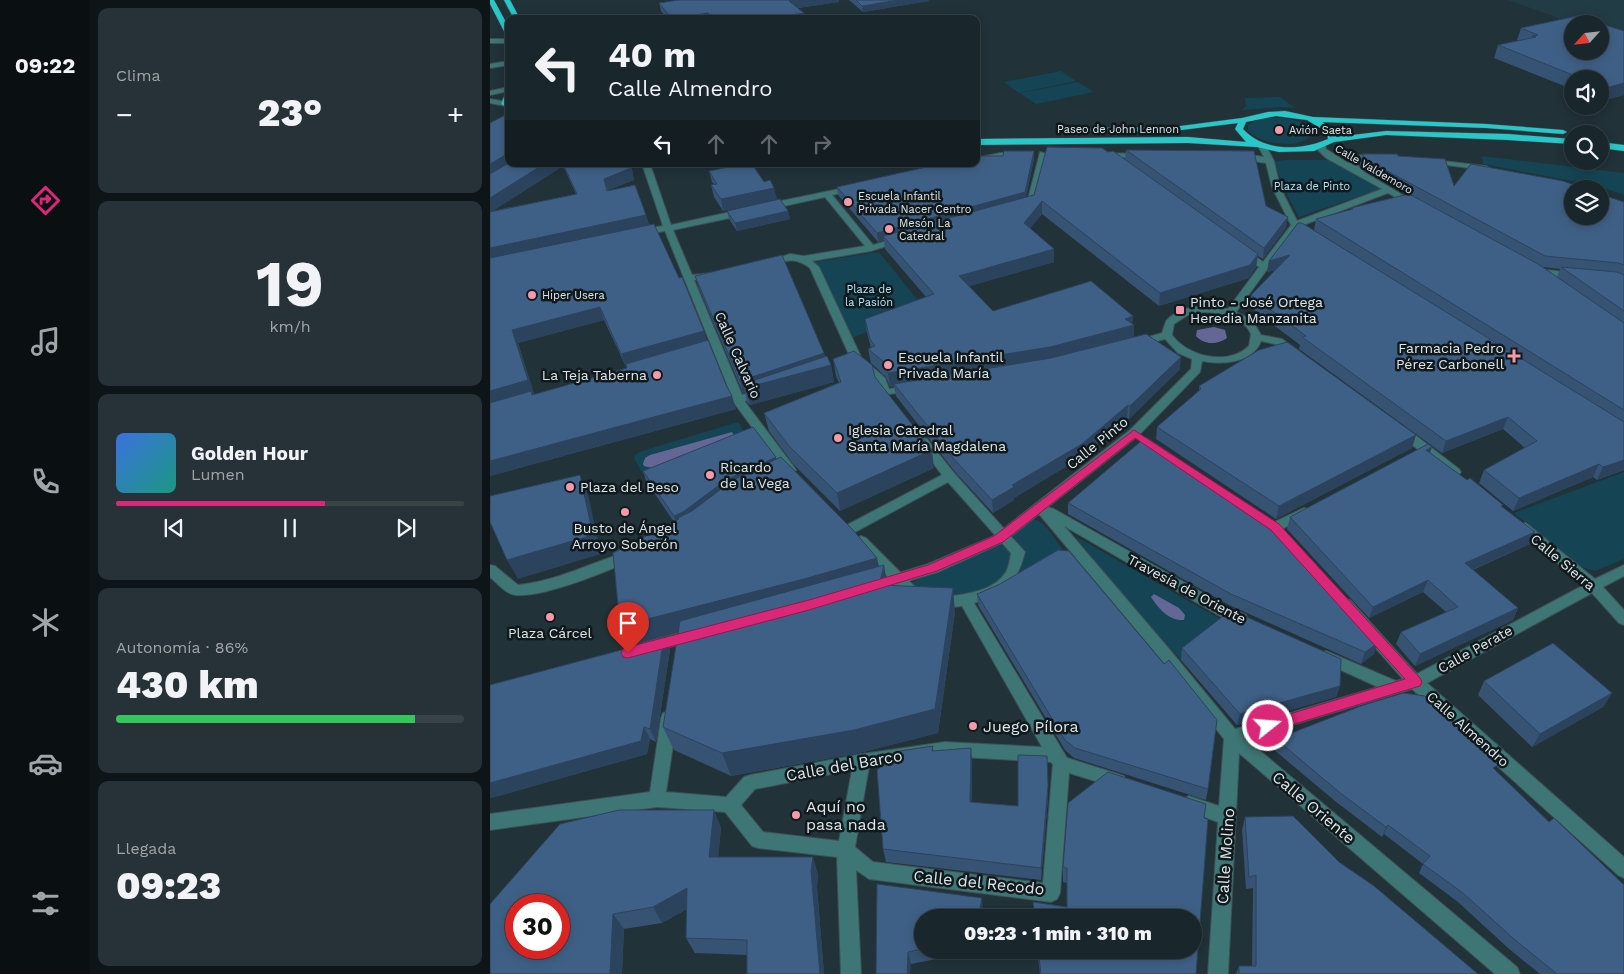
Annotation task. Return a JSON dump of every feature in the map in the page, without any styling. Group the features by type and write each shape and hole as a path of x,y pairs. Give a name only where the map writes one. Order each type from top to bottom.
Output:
{"highway":[{"path":"491,0 505,27"},
{"path":"507,0 515,15"},
{"name":"Paseo de John Lennon","path":"1084,131 1173,129 1243,120 1262,115 1286,114 1311,118"},
{"path":"1311,118 1486,126 1564,133"},
{"path":"1311,118 1331,131 1332,140 1386,133 1508,137 1564,141"},
{"path":"1243,120 1239,129 1249,140 1260,146"},
{"path":"980,133 1006,132"},
{"path":"1609,138 1624,140"},
{"name":"Paseo de John Lennon","path":"980,142 1178,140 1290,150 1322,145 1332,140"},
{"path":"1609,146 1624,148"}],"street":[{"path":"490,41 505,41"},
{"path":"490,66 505,64"},
{"path":"490,93 505,90"},
{"path":"490,101 505,105"},
{"name":"Calle Valdemoro","path":"1322,145 1322,150 1325,153 1421,208"},
{"path":"1260,146 1270,161 1276,187 1299,228"},
{"path":"980,159 1000,155 1039,154 1031,204 1012,210"},
{"path":"1090,155 1156,156"},
{"path":"1109,155 1125,167"},
{"path":"1232,156 1270,161"},
{"path":"1362,174 1352,165 1352,162 1360,157 1382,157"},
{"path":"1418,160 1467,164 1494,169"},
{"name":"Calle Calvario","path":"647,167 688,278 711,348 738,400 788,468 802,482"},
{"path":"630,235 865,185"},
{"path":"1230,313 1263,266 1299,228 1388,190"},
{"path":"827,194 871,248"},
{"path":"754,266 790,257 804,259 871,248 909,238"},
{"path":"1239,248 1263,266"},
{"path":"804,259 814,267 852,361 881,380 888,397 924,387"},
{"path":"1552,284 1534,270 1586,276"},
{"path":"688,278 708,277 726,273"},
{"path":"1204,309 1230,313 1248,322 1254,330 1256,337 1254,345 1248,351 1238,356 1211,359 1197,357 1177,348 1167,336 1167,326 1172,319 1181,314 1204,309"},
{"path":"1128,346 1167,336"},
{"path":"1256,337 1278,341 1302,358"},
{"name":"Calle Pinto","path":"862,589 933,568 1001,537 1139,436 1196,370 1197,357"},
{"path":"738,400 775,387"},
{"path":"1394,425 1463,479"},
{"path":"914,431 1001,537 1018,552 1012,574 999,586 966,601 937,604 912,595 901,578 846,526 950,476"},
{"path":"1409,456 1425,448"},
{"path":"773,475 788,468"},
{"path":"1288,542 1271,524 1317,505"},
{"name":"Travesía de Oriente","path":"1040,507 1223,611 1250,623"},
{"name":"Calle Oriente","path":"1040,507 1166,654 1232,737 1510,974"},
{"name":"Calle Sierra","path":"1509,516 1592,585 1624,619"},
{"path":"490,570 515,590 525,590 575,576 645,550"},
{"name":"Calle Perate","path":"1232,737 1393,687 1415,682 1592,585 1624,570"},
{"name":"Calle Almendro","path":"1335,593 1415,682 1624,868"},
{"path":"966,601 1058,759"},
{"path":"637,650 709,631"},
{"path":"678,657 681,639"},
{"path":"1312,651 1393,687"},
{"path":"657,799 671,704"},
{"name":"Calle Molino","path":"1218,974 1232,737"},
{"name":"Calle del Barco","path":"730,805 750,782 862,761 945,749 1058,759 1135,787"},
{"name":"Calle del Recodo","path":"846,850 868,870 1051,893 1058,759"},
{"path":"851,974 846,850 862,761"},
{"path":"490,822 657,799 730,805 758,840 846,850"},
{"path":"1172,799 1228,817"}],"shaded area":[{"path":"1508,0 1624,0 1624,41 1609,30 1609,15 1564,15 1564,20"},
{"path":"1214,327 1225,330 1227,338 1211,343 1203,341 1196,336 1197,330"},
{"path":"732,432 735,437 652,468 643,464 645,458 650,455"},
{"path":"1154,594 1179,608 1185,615 1184,620 1174,619 1165,613 1151,597"}],"green space":[{"path":"1061,71 1076,81 1019,93 1004,82"},
{"path":"1078,82 1094,92 1036,104 1020,93"},
{"path":"1280,97 1298,108 1282,107 1242,110 1246,106 1245,98"},
{"path":"1261,118 1286,118 1307,124 1313,134 1297,143 1282,144 1266,141 1248,131 1248,125"},
{"path":"1482,156 1564,166 1564,170 1599,170 1624,173 1624,195 1609,190 1609,180 1567,180 1483,164"},
{"name":"Plaza de Pinto","path":"1284,160 1330,160 1380,189 1299,217 1283,187 1275,162"},
{"name":"Plaza de la Pasión","path":"879,252 924,308 852,338 815,262"},
{"path":"738,422 746,435 649,472 643,474 634,458 636,454 642,451"},
{"path":"1624,472 1624,559 1595,571 1579,566 1514,513"},
{"path":"1034,519 1045,525 1068,554 985,597 952,608 937,609 918,604 886,590 955,565 1013,525"},
{"path":"1075,536 1227,623 1181,660 1122,595"}],"building":[{"path":"679,0 794,0 789,1 804,13 791,15 710,15 708,13 669,15 659,3"},
{"path":"856,0 899,0 862,6"},
{"path":"1564,19 1564,60 1609,60 1609,26 1624,31 1624,83 1609,87 1609,70 1564,71 1498,45 1538,35 1521,28"},
{"path":"505,115 505,155 490,164 490,123"},
{"path":"1047,147 1102,148 1108,152 1113,151 1258,254 1250,265 1160,293 1042,201 1024,223 1054,249 959,276 993,311 1091,281 1133,316 1125,319 1134,325 1050,347 888,373 884,362 868,349 875,346 870,339 865,319 934,294 883,236 1034,195"},
{"path":"1126,150 1254,151 1266,206 1288,217 1264,248"},
{"path":"1004,151 1034,151 1025,192 877,233 837,187 927,167 980,167 980,156 1003,156"},
{"path":"1362,154 1397,154 1398,156 1445,159 1454,186 1471,164 1563,181 1564,225 1609,225 1609,197 1624,202 1624,265 1545,256 1367,160"},
{"path":"505,165 505,167 539,167 490,198 490,174"},
{"path":"564,167 631,167 604,179 607,191 635,185 646,215 490,248 490,212 577,194"},
{"path":"729,167 754,167 764,182 770,180 774,188 721,199 711,185 717,184 709,171"},
{"path":"1409,194 1538,264 1624,323 1624,410 1316,219 1353,209 1351,208"},
{"path":"780,199 788,211 735,223 727,211"},
{"path":"1298,223 1302,223 1624,422 1624,460 1603,467 1599,464 1519,498 1484,470 1537,441 1508,417 1446,441 1302,337 1306,336 1251,295 1290,255 1269,261"},
{"path":"654,224 679,278 682,277 704,331 621,354 600,307 512,330 528,380 490,391 490,258"},
{"path":"782,255 824,353 740,381 695,276"},
{"path":"1561,267 1617,272 1624,275 1624,311"},
{"path":"1146,334 1181,357 1130,406 1128,405 1082,444 1012,485 1014,487 992,500 954,459 894,384 1051,358"},
{"path":"708,340 732,396 490,461 490,403 531,391 532,395 627,368 626,364"},
{"path":"1287,342 1416,435 1279,506 1157,427 1201,389 1199,386 1259,350"},
{"name":"Iglesia Catedral Santa María Magdalena","path":"854,351 872,365 875,377 932,450 837,493 789,446 764,413 841,382 833,359"},
{"path":"827,356 831,365 745,388 743,384"},
{"name":"Ricardo de la Vega","path":"753,427 776,457 726,480 683,512 674,516 643,471"},
{"path":"1146,437 1271,520 1357,614 1354,616 1378,643 1365,652 1231,594 1068,503"},
{"path":"1428,444 1432,447 1426,450 1467,480 1470,478 1503,505 1501,506 1535,532 1465,563 1518,608 1420,654 1401,632 1458,607 1428,580 1373,607 1290,517"},
{"path":"781,457 853,530 877,558 804,579 620,626 613,553 679,519 733,480"},
{"path":"580,475 593,535 507,560 490,522 490,496"},
{"path":"1058,550 1069,551 1164,664 1169,660 1217,720 1208,789 1075,748 1065,740 977,594 1000,584"},
{"path":"884,565 879,585 953,588 935,709 854,730 722,753 663,727 680,621"},
{"path":"1231,610 1341,659 1340,686 1240,714 1182,648"},
{"path":"664,636 650,729 644,727 641,741 490,783 490,685 625,649 625,647"},
{"path":"1553,643 1612,693 1540,734 1484,681"},
{"path":"1403,693 1425,696 1498,765 1493,768 1549,822 1554,818 1624,885 1624,974 1557,974 1514,939 1463,893 1423,864 1430,856 1388,825 1386,827 1339,792 1276,739 1361,706"},
{"path":"933,746 932,751 971,748 970,802 1018,806 1018,755 1047,756 1048,785 1041,868 883,849 877,770 900,751"},
{"path":"1108,772 1206,804 1204,818 1208,819 1201,909 1034,909 1033,902 1067,907 1067,868 1063,867 1068,803"},
{"path":"619,810 714,810 709,857 813,857 811,871 820,974 747,974 747,940 686,938 687,888 653,907 613,914 610,974 490,974 490,904 560,824"},
{"path":"1293,816 1339,862 1374,886 1478,974 1239,974 1239,966 1256,966 1256,875 1249,877 1245,817"},
{"path":"877,884 982,898 980,909 914,909 914,951 908,952 907,974 876,974"},
{"path":"1039,959 1197,959 1196,974 1041,974"}],"place":[{"name":"Avión Saeta","path":"1279,130"},
{"name":"Escuela Infantil Privada Nacer Centro","path":"848,202"},
{"name":"Mesón La Catedral","path":"889,229"},
{"name":"Hiper Usera","path":"532,295"},
{"name":"Pinto - José Ortega Heredia Manzanita","path":"1180,310"},
{"name":"Farmacia Pedro Pérez Carbonell","path":"1514,356"},
{"name":"Escuela Infantil Privada María","path":"888,365"},
{"name":"La Teja Taberna","path":"657,375"},
{"name":"Iglesia Catedral Santa María Magdalena","path":"838,438"},
{"name":"Ricardo de la Vega","path":"710,475"},
{"name":"Plaza del Beso","path":"570,487"},
{"name":"Busto de Ángel Arroyo Soberón","path":"625,512"},
{"name":"Plaza Cárcel","path":"550,617"},
{"name":"Juego Pílora","path":"973,726"},
{"name":"Aquí no pasa nada","path":"796,815"}],"route":[{"path":"628,653 809,605 933,568 999,539 1134,433 1275,527 1415,682 1393,687 1268,726"}]}
